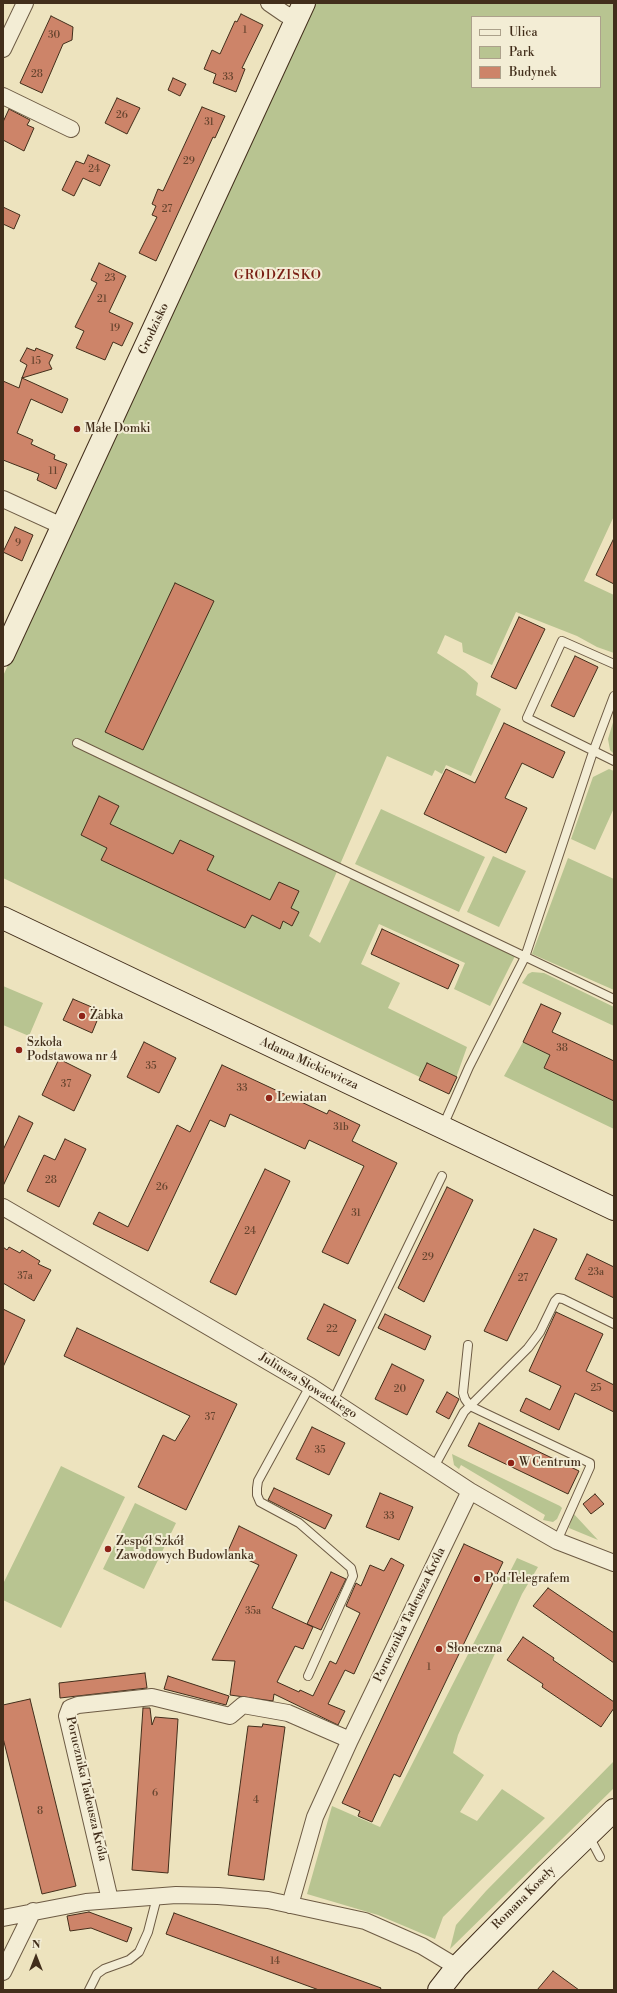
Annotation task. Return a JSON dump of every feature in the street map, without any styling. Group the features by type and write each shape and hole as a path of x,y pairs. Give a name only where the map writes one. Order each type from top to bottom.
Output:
{"street":[{"path":"3,49 25,3"},
{"path":"269,3 285,14 301,11"},
{"name":"Grodzisko","path":"3,655 301,11"},
{"path":"3,96 71,129"},
{"path":"3,499 62,526"},
{"name":"Adama Mickiewicza","path":"3,918 614,1209"},
{"name":"Juliusza Słowackiego","path":"3,1207 310,1386 470,1491 556,1541 614,1563"},
{"name":"Porucznika Tadeusza Króla","path":"290,1905 315,1817 350,1740 470,1491"},
{"name":"Porucznika Tadeusza Króla","path":"110,1900 104,1869 67,1716 70,1708 78,1705 152,1697 230,1716 243,1705 288,1713 350,1740"},
{"name":"Romana Koseły","path":"438,1990 457,1967 548,1874 614,1810"},
{"path":"3,1918 86,1902 110,1900 157,1897 218,1896 268,1900 365,1921 422,1946 457,1967"},
{"path":"3,1972 33,1911"}],"lane":[{"path":"614,664 562,641 527,718 593,752 614,761"},
{"path":"442,1127 468,1067 525,957 593,752 614,696"},
{"path":"77,743 614,999"},
{"path":"333,1401 442,1176"},
{"path":"434,1467 458,1421 470,1406 528,1348 540,1332 554,1301 558,1298 614,1324"},
{"path":"468,1345 463,1393 470,1406 590,1464 590,1467 556,1541"},
{"path":"308,1676 353,1576 351,1568 298,1523 260,1502 257,1495 257,1488 258,1481 310,1386"},
{"path":"588,1835 600,1857"},
{"path":"89,1990 97,1974 104,1969 130,1960 139,1952 148,1932 157,1897"}],"green space":[{"path":"312,3 614,3 614,516 584,581 614,595 614,653 597,647 577,636 516,612 492,665 463,652 462,643 445,635 437,653 465,671 478,683 476,695 501,709 471,776 446,765 442,774 435,770 432,776 387,756 309,936 320,943 351,878 515,956 490,1006 454,989 465,963 379,924 361,964 400,983 388,1008 467,1047 451,1092 3,878 3,676"},
{"path":"614,719 614,754 610,750 608,739"},
{"path":"609,769 614,771 614,808 595,850 571,839 593,777"},
{"path":"381,809 485,857 459,912 355,864"},
{"path":"493,856 526,871 499,927 467,912"},
{"path":"568,858 614,879 614,990 532,954"},
{"path":"532,972 544,973 614,1007 614,1026 522,983 528,974"},
{"path":"3,986 43,1003 29,1036 3,1025"},
{"path":"523,1042 550,1055 544,1068 614,1101 614,1129 504,1076"},
{"path":"452,1454 560,1506 562,1508 557,1519 553,1522 543,1520 545,1515 461,1465 459,1469 454,1465"},
{"path":"61,1466 125,1497 61,1628 3,1600 3,1584"},
{"path":"135,1503 176,1523 144,1589 103,1569"},
{"path":"573,1513 598,1540 569,1528"},
{"path":"517,1558 538,1567 522,1594 458,1735 453,1753 484,1775 460,1812 477,1821 502,1789 545,1818 443,1917 435,1939 378,1915 307,1894 332,1806 380,1827"},
{"path":"614,1761 614,1788 450,1949 456,1925 486,1891"}],"building":[{"path":"241,14 263,25 242,68 245,69 236,92 213,83 216,74 204,69 212,50 220,54 235,21 237,22"},
{"path":"51,16 73,27 72,40 63,44 42,93 20,83"},
{"path":"173,78 186,84 180,96 168,90"},
{"path":"117,98 140,108 127,134 105,123"},
{"path":"202,107 225,116 215,138 213,137 156,261 139,253 157,217 152,215 156,206 152,204 158,189 163,191"},
{"path":"9,109 30,120 27,125 34,128 24,151 3,140 3,122"},
{"path":"88,155 110,165 100,186 83,178 74,196 62,190 76,161 84,164"},
{"path":"3,207 20,215 14,229 3,224"},
{"path":"99,263 126,276 109,312 133,323 122,346 113,342 105,360 76,348 84,331 75,327 97,283 91,280"},
{"path":"27,348 35,351 36,348 53,355 49,363 52,369 22,378 27,365 20,361"},
{"path":"22,378 68,399 62,413 31,399 17,433 33,440 31,444 55,455 54,459 67,464 56,489 37,480 39,474 3,460 3,381 19,388"},
{"path":"15,527 33,535 22,561 3,552"},
{"path":"614,538 614,584 596,575"},
{"path":"175,583 214,601 143,750 105,732"},
{"path":"519,617 545,629 516,689 491,677"},
{"path":"575,656 598,667 574,717 551,706"},
{"path":"504,723 565,752 553,778 522,763 505,798 527,808 506,853 424,814 446,769 475,783"},
{"path":"99,796 119,806 110,824 173,854 180,840 214,856 207,870 270,900 279,882 299,891 291,908 299,912 292,926 283,921 280,929 252,915 245,928 101,860 107,848 81,835"},
{"path":"382,929 459,965 448,989 371,954"},
{"name":"Żabka","path":"73,999 101,1011 92,1033 63,1020"},
{"path":"541,1004 561,1013 552,1032 614,1061 614,1101 544,1068 550,1055 523,1042"},
{"path":"144,1042 176,1058 159,1093 127,1077"},
{"path":"59,1059 91,1075 74,1111 42,1095"},
{"path":"427,1063 457,1077 449,1094 419,1080"},
{"path":"222,1065 327,1114 329,1110 360,1125 352,1141 397,1163 348,1264 322,1252 364,1166 309,1140 305,1149 230,1114 225,1127 210,1120 148,1251 93,1224 99,1212 128,1227 177,1125 190,1132"},
{"path":"19,1116 33,1123 3,1186 3,1150"},
{"path":"65,1139 86,1149 59,1207 27,1191 44,1155 55,1160"},
{"path":"265,1169 290,1181 236,1295 210,1282"},
{"path":"447,1187 473,1200 424,1302 398,1288"},
{"path":"534,1229 557,1239 507,1341 484,1331"},
{"path":"3,1247 7,1250 9,1247 20,1253 22,1250 40,1261 38,1264 51,1270 34,1301 3,1283"},
{"path":"587,1254 614,1267 614,1298 575,1279"},
{"path":"324,1304 356,1320 339,1356 307,1339"},
{"path":"3,1309 25,1320 3,1367"},
{"path":"556,1312 603,1334 586,1371 614,1385 614,1412 575,1393 559,1430 520,1411 526,1398 550,1410 561,1386 529,1371"},
{"path":"385,1314 431,1336 425,1350 378,1328"},
{"path":"77,1328 237,1404 186,1510 138,1487 163,1435 175,1441 190,1416 64,1356"},
{"path":"392,1364 424,1380 407,1415 375,1399"},
{"path":"447,1392 459,1399 449,1419 436,1412"},
{"path":"479,1423 579,1471 568,1494 468,1446"},
{"path":"312,1427 345,1443 329,1475 296,1459"},
{"path":"274,1488 332,1515 325,1529 268,1500"},
{"path":"380,1493 413,1507 399,1540 366,1527"},
{"path":"595,1494 604,1504 591,1514 583,1504"},
{"path":"239,1526 297,1555 272,1608 313,1627 303,1649 295,1646 277,1682 299,1692 300,1690 313,1696 330,1661 336,1664 360,1613 346,1606 356,1583 361,1586 370,1565 384,1571 391,1558 404,1565 354,1674 345,1670 328,1704 345,1711 338,1725 274,1694 273,1701 230,1695 235,1661 212,1660 259,1565 228,1551"},
{"path":"464,1544 503,1562 400,1777 394,1774 372,1822 358,1816 360,1811 342,1803"},
{"path":"331,1572 346,1579 321,1630 307,1624"},
{"path":"548,1588 614,1633 614,1663 533,1606"},
{"path":"523,1637 554,1658 553,1660 614,1702 614,1708 601,1727 542,1687 543,1684 507,1660"},
{"path":"145,1673 147,1688 60,1698 59,1683"},
{"path":"168,1676 229,1696 226,1705 164,1689"},
{"path":"30,1699 76,1886 42,1894 3,1738 3,1705"},
{"path":"143,1708 150,1708 152,1725 155,1717 178,1719 168,1873 132,1870"},
{"path":"263,1724 285,1727 264,1880 228,1875 248,1726 262,1727"},
{"path":"89,1912 132,1928 127,1942 91,1928 70,1931 67,1916"},
{"path":"174,1913 381,1988 380,1990 319,1990 166,1934"},
{"path":"553,1971 579,1990 537,1990"}],"place":[{"name":"Małe Domki","path":"77,429"},
{"name":"Żabka","path":"82,1016"},
{"name":"Szkoła Podstawowa nr 4","path":"19,1050"},
{"name":"Lewiatan","path":"269,1098"},
{"name":"W Centrum","path":"511,1463"},
{"name":"Zespół Szkół Zawodowych Budowlanka","path":"108,1549"},
{"name":"Pod Telegrafem","path":"477,1579"},
{"name":"Słoneczna","path":"439,1649"}],"district":[{"name":"GRODZISKO","path":"278,276"}]}
